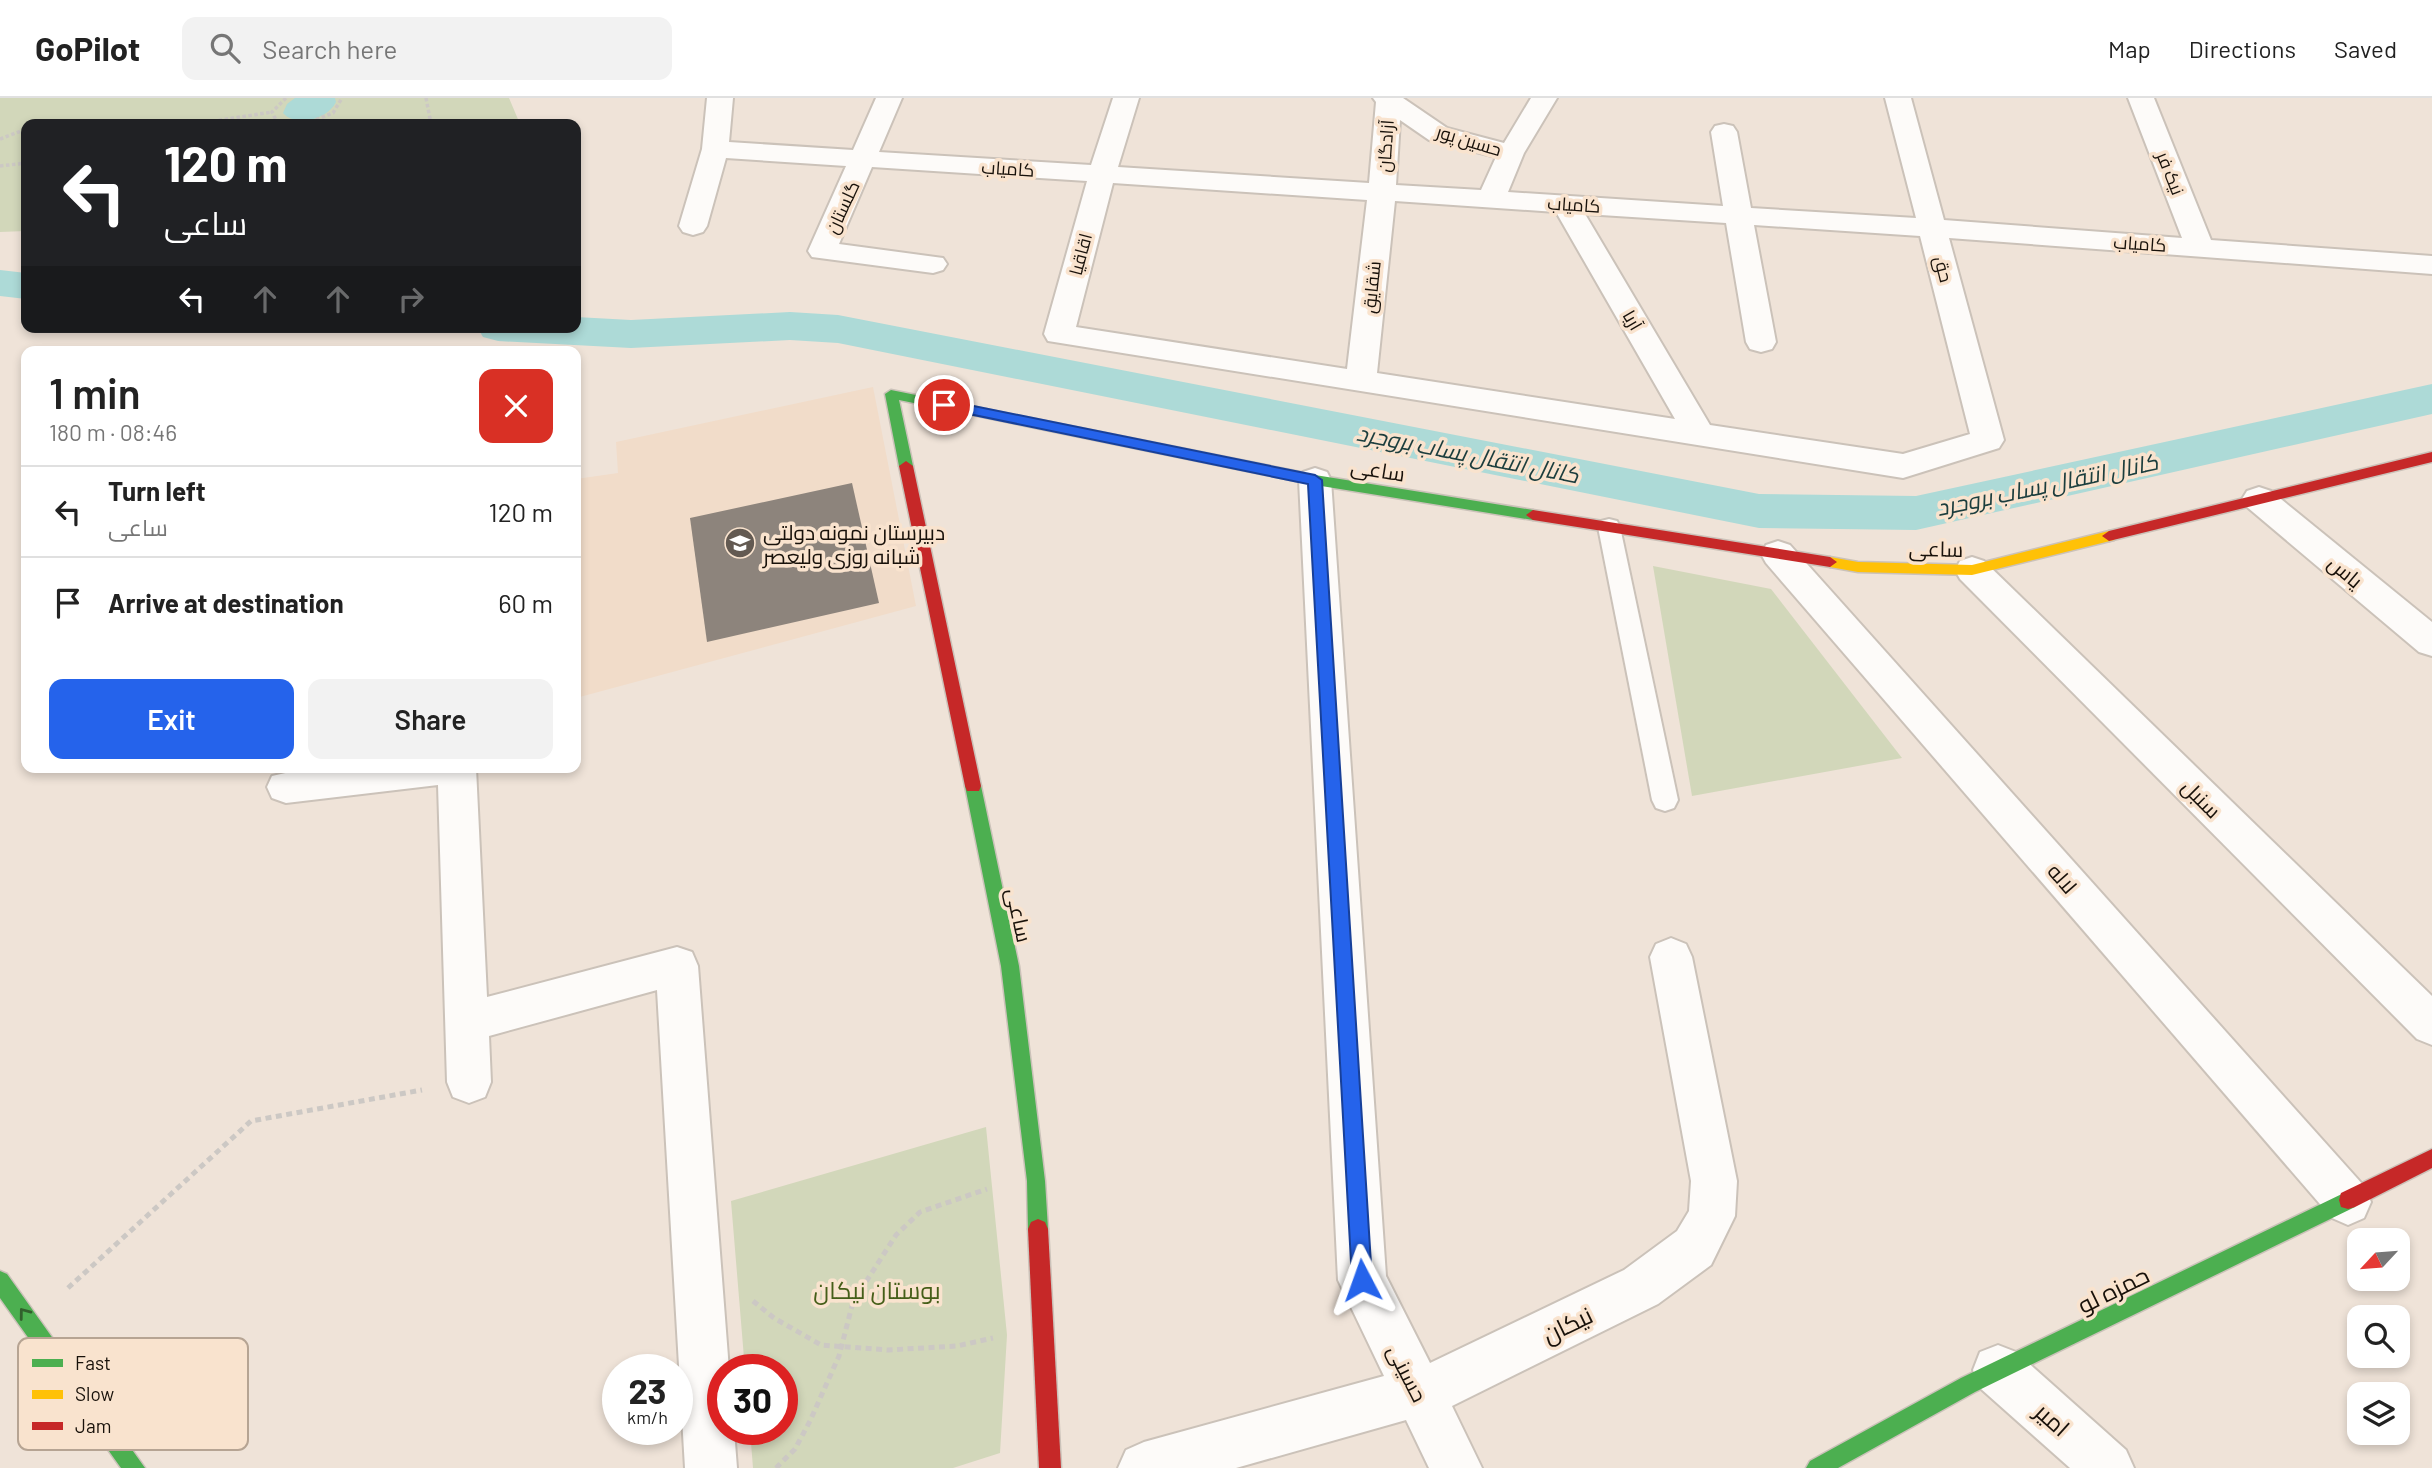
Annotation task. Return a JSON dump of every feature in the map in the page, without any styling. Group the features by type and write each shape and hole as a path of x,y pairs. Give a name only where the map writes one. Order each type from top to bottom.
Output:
{"street":[{"path":"693,226 715,149 720,98"},
{"name":"گلستان","path":"890,98 822,251 933,264"},
{"name":"اقاقیا","path":"1126,98 1102,174 1059,334 1361,382"},
{"path":"1511,153 1544,98"},
{"name":"حق","path":"1702,436 1903,466 1988,440 1898,98"},
{"name":"نیک فر","path":"2141,98 2200,248"},
{"name":"حسین پور","path":"1388,99 1438,134 1511,153 1491,199"},
{"name":"آزادگان","path":"1382,192 1388,99"},
{"path":"1724,132 1741,215 1761,342"},
{"name":"کامیاب","path":"715,149 1741,215 2432,265"},
{"name":"شقایق","path":"1361,382 1382,192"},
{"name":"آریا","path":"1565,204 1702,436"},
{"path":"1361,382 1702,436"},
{"name":"ساعی","path":"1050,1468 1036,1181 1010,966 891,394 1315,480 1858,567 1972,570 2432,457"},
{"name":"حسینی","path":"1315,480 1362,1280 1457,1468"},
{"name":"یاس","path":"2259,499 2432,642"},
{"name":"لاله","path":"1778,554 2348,1202"},
{"name":"سنبل","path":"1972,570 2432,1026"},
{"path":"286,787 405,773"},
{"path":"457,773 469,1082"},
{"name":"نیکان","path":"1143,1468 1446,1384 1642,1287 1694,1248 1712,1216 1714,1181 1671,957"},
{"path":"467,1022 677,966 711,1468"},
{"name":"حمزه لو","path":"1840,1462 1998,1370 2348,1202 2432,1158"},
{"path":"0,1281 42,1338"},
{"name":"امیر","path":"1998,1370 2108,1468"},
{"path":"121,1450 134,1468"}],"lane":[{"path":"1609,527 1665,800"}],"path":[{"path":"227,119 272,112 285,98"},
{"path":"323,119 333,114 341,105 342,98"},
{"path":"426,98 430,119"},
{"path":"272,112 276,119"},
{"path":"0,139 21,131"},
{"path":"0,166 21,164"},
{"path":"31,1322 251,1121 469,1082"},
{"path":"776,1468 795,1449 800,1439 841,1346 853,1301 897,1235 920,1212 964,1195 1036,1181"},
{"path":"697,1253 774,1318 821,1345 888,1350 957,1346 1043,1325"}],"shaded area":[{"name":"دبیرستان نمونه دولتی شبانه روزی ولیعصر","path":"873,387 916,606 581,697 581,478 618,473 616,442"}],"green space":[{"path":"0,98 509,98 518,119 21,119 21,231 0,232"},
{"path":"1653,566 1771,589 1902,758 1692,796"},
{"name":"بوستان نیکان","path":"986,1127 1007,1335 1000,1453 953,1468 753,1468 751,1445 798,1445 798,1354 744,1354 731,1201"}],"water":[{"path":"295,98 335,98 336,102 326,113 314,119 289,118 283,113 287,104"}],"building":[{"path":"852,483 879,603 707,642 690,518"}],"waterway":[{"name":"کانال انتقال پساب بروجرد","path":"0,283 21,285"},
{"name":"کانال انتقال پساب بروجرد","path":"581,331 631,334 790,326 838,329 1759,511 1916,513 2432,399"}],"traffic: fast":[{"path":"906,466 891,394 1315,480 1533,515"},
{"path":"973,786 1010,966 1036,1181 1038,1229"},
{"path":"1817,1468 1968,1385 2348,1200"},
{"path":"0,1281 41,1338"},
{"path":"121,1450 134,1468"}],"traffic: slow":[{"path":"1830,562 1858,567 1972,570 2109,536"}],"traffic: jam":[{"path":"2109,536 2432,457"},
{"path":"906,466 973,786"},
{"path":"1533,515 1830,562"},
{"path":"2348,1200 2432,1158"},
{"path":"1038,1229 1050,1468"}],"place":[{"name":"دبیرستان نمونه دولتی شبانه روزی ولیعصر","path":"740,543"}],"route":[{"path":"944,405 1315,480 1362,1280"}]}
